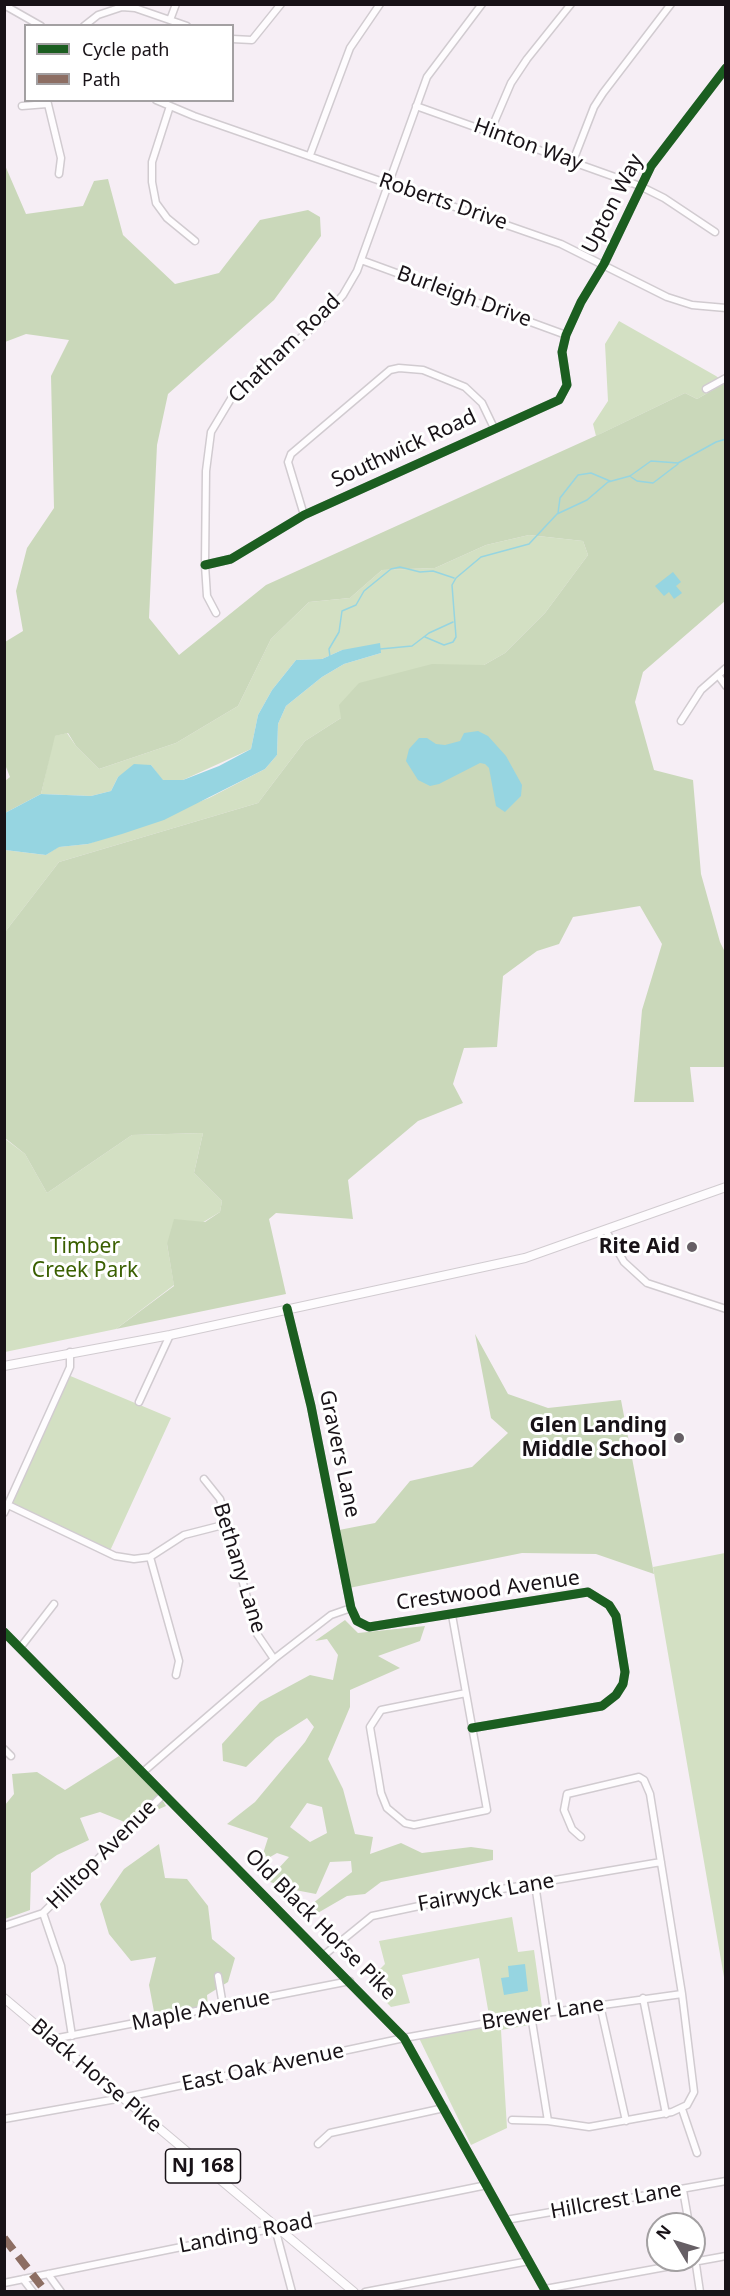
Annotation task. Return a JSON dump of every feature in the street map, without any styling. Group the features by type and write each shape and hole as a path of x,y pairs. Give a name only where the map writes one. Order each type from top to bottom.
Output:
{"main road":[{"path":"4,1366 170,1335 525,1258 726,1187"},
{"name":"Black Horse Pike","path":"4,1998 275,2228 354,2292"}],"street":[{"path":"171,20 176,4"},
{"path":"234,39 252,40 281,4"},
{"path":"310,155 350,48 380,4"},
{"name":"Chatham Road","path":"216,614 207,596 205,565 206,471 208,448 216,423 232,397 248,381 344,295 361,260 428,77 482,4"},
{"path":"490,132 511,83 571,4"},
{"path":"573,161 594,107 671,4"},
{"path":"4,5 37,24"},
{"path":"87,24 98,15 122,7 135,8 182,24"},
{"name":"Upton Way","path":"566,335 581,302 604,264 640,186 663,147 726,68"},
{"path":"22,106 47,102 61,159 59,174"},
{"name":"Roberts Drive","path":"161,102 552,241 604,264 667,297 692,305 726,308"},
{"path":"170,106 152,162 152,182 156,202 167,218 195,241"},
{"name":"Hinton Way","path":"416,106 640,186 664,198 715,232"},
{"name":"Burleigh Drive","path":"361,260 566,335"},
{"name":"Southwick Road","path":"205,565 231,559 304,515 550,404 565,393 567,385 562,352 566,335"},
{"path":"304,515 288,462 291,454 390,370 399,368 423,370 465,387 482,403 494,428"},
{"path":"706,389 726,378"},
{"path":"681,721 701,690 726,668"},
{"path":"718,675 726,686"},
{"path":"606,1231 624,1262 647,1283 726,1310"},
{"name":"Gravers Lane","path":"287,1308 306,1383 351,1608"},
{"path":"139,1402 170,1335"},
{"path":"4,1513 6,1504 70,1367 70,1352"},
{"name":"Bethany Lane","path":"204,1479 220,1499 257,1634 274,1659"},
{"path":"6,1504 115,1556 134,1559 150,1557 184,1534 227,1524"},
{"path":"150,1557 179,1661 176,1675"},
{"name":"Crestwood Avenue","path":"351,1608 357,1621 369,1627 588,1592 609,1605 616,1616 625,1672 623,1684 616,1695 602,1706 472,1728"},
{"path":"20,1648 54,1604"},
{"path":"143,1772 274,1659 331,1615 351,1608"},
{"path":"452,1615 466,1693 472,1728 487,1810 414,1825 405,1823 387,1808 370,1738 370,1727 381,1710 466,1693"},
{"name":"Old Black Horse Pike","path":"4,1632 404,2038 546,2290"},
{"path":"4,1749 11,1756"},
{"path":"512,2120 548,2121 589,2127 666,2114 682,2109 694,2092 682,1994 650,1794 641,1778 571,1791 565,1796 564,1809 572,1829 581,1837"},
{"name":"Hilltop Avenue","path":"4,1926 43,1913 164,1794"},
{"name":"Fairwyck Lane","path":"324,1955 372,1916 661,1862"},
{"path":"535,1884 554,2012"},
{"path":"43,1913 61,1966 72,2036"},
{"path":"218,1976 223,2006"},
{"name":"Maple Avenue","path":"53,2039 350,1981"},
{"name":"Brewer Lane","path":"404,2038 531,2014 682,1994"},
{"path":"643,1998 666,2114"},
{"path":"600,2005 626,2121"},
{"path":"531,2014 548,2121"},
{"name":"East Oak Avenue","path":"4,2120 122,2098 404,2038"},
{"path":"318,2144 330,2133 444,2108"},
{"path":"682,2109 697,2153"},
{"name":"Hillcrest Lane","path":"506,2220 726,2181"},
{"name":"Landing Road","path":"4,2283 487,2185"},
{"path":"683,2190 687,2212"},
{"path":"275,2228 292,2292"},
{"path":"706,2260 726,2256"},
{"path":"365,2292 529,2260"},
{"path":"546,2290 646,2271"},
{"path":"697,2272 700,2292"},
{"path":"48,2274 61,2292"},
{"path":"23,2279 33,2292"}],"green space":[{"path":"4,163 26,214 83,206 94,181 108,179 123,235 175,284 219,273 260,220 308,210 320,217 321,236 274,300 168,394 157,445 149,618 179,655 266,585 685,393 697,399 725,383 725,601 643,672 635,702 654,770 693,780 701,874 720,942 725,952 725,1067 690,1067 694,1102 634,1102 642,1010 662,944 640,906 573,917 559,944 537,951 503,976 497,1047 464,1048 453,1084 463,1103 418,1121 348,1180 353,1219 276,1213 269,1219 286,1294 116,1329 174,1286 167,1244 174,1219 205,1222 220,1212 222,1201 194,1173 203,1133 132,1135 47,1193 25,1154 5,1138 5,932 59,862 258,803 305,741 341,718 339,705 359,683 432,664 484,665 505,653 545,613 588,555 583,541 529,535 486,545 435,568 382,570 350,598 309,602 271,639 238,706 176,743 99,769 76,746 68,733 55,736 41,794 5,813 5,781 10,777 4,762 5,642 23,631 16,591 27,548 54,508 51,376 69,340 26,334 5,342"},
{"path":"619,321 725,383 697,399 685,393 596,436 593,424 608,401 605,344"},
{"path":"529,535 583,541 588,555 545,613 505,653 484,665 432,665 341,718 305,741 258,803 59,862 5,932 5,850 46,855 58,847 88,844 209,798 265,769 277,755 278,724 286,706 322,677 344,664 381,653 342,650 322,659 296,660 272,690 258,715 251,749 183,780 162,780 151,765 118,777 111,791 91,796 41,794 54,736 67,733 76,746 99,769 176,743 238,706 271,639 309,602 350,598 382,570 435,568 486,545"},
{"name":"Timber Creek Park","path":"203,1133 194,1173 222,1201 220,1212 167,1244 174,1285 116,1329 5,1352 4,1138 25,1154 47,1193 132,1135"},
{"path":"475,1334 508,1394 548,1408 621,1400 654,1574 596,1554 522,1553 349,1588 339,1530 375,1523 410,1481 472,1467 508,1433 491,1418"},
{"path":"68,1375 171,1418 109,1553 8,1506"},
{"path":"726,1553 725,1983 653,1567"},
{"path":"345,1620 358,1633 425,1626 420,1641 378,1656 400,1668 350,1690 350,1707 328,1759 343,1789 355,1834 373,1837 370,1854 401,1843 422,1853 471,1847 493,1850 493,1860 381,1882 365,1894 347,1896 316,1914 312,1904 352,1872 351,1861 330,1862 316,1894 267,1881 289,1857 277,1853 260,1863 268,1838 227,1824 255,1802 305,1742 314,1727 307,1718 276,1738 246,1767 223,1761 222,1744 260,1702 310,1675 333,1680 338,1655 327,1639 315,1641","holes":["307,1803 322,1807 327,1833 310,1842 290,1827"]},
{"path":"119,1756 157,1791 166,1806 127,1823 100,1812 80,1818 89,1840 57,1855 31,1873 30,1910 5,1919 5,1805 14,1794 12,1774 37,1772 65,1790"},
{"path":"159,1844 165,1878 187,1879 208,1906 212,1939 235,1958 228,1982 207,1995 208,2007 155,2017 149,1985 156,1957 131,1961 109,1934 100,1904 124,1869"},
{"path":"512,1917 518,1952 534,1950 542,2007 547,2022 501,2030 507,2128 471,2145 419,2038 490,2021 479,1958 402,1975 410,2003 391,2007 367,1982 385,1964 379,1941"}],"water":[{"path":"673,572 681,582 676,586 682,593 674,599 669,592 664,596 655,586"},
{"path":"380,643 381,653 344,664 322,677 286,706 278,724 277,755 265,769 164,820 122,834 88,844 59,847 46,855 5,850 5,813 41,794 91,796 111,791 118,777 134,764 151,765 163,780 183,780 219,766 251,749 258,715 272,690 296,660 322,659 342,650"},
{"path":"478,731 488,736 506,756 522,785 521,796 505,812 496,806 489,768 485,764 480,763 439,784 430,786 418,780 406,761 409,749 419,738 427,738 436,744 445,745 460,741 464,733"},
{"path":"525,1964 528,1991 504,1995 501,1978 509,1977 508,1966"}],"waterway":[{"path":"425,637 444,645 453,642 456,637 452,585 456,578 481,557 529,544 557,514 587,500 608,482 630,476 651,461 678,463 726,439"},
{"path":"631,477 637,481 653,483 678,464"},
{"path":"558,513 560,498 578,475 591,473 610,481"},
{"path":"330,657 329,649 339,632 342,611 356,605 364,591 391,569 400,567 420,572 433,571 454,578"},
{"path":"380,649 412,646 429,633 453,622"}],"marked path":[{"path":"4,2238 46,2292"}],"cycle path":[{"path":"205,565 231,559 304,515 559,400 567,385 562,352 566,335 581,302 604,264 651,166 726,68"},
{"path":"287,1308 311,1406 351,1608 357,1621 369,1627 588,1592 609,1605 616,1616 625,1672 623,1684 616,1695 602,1706 472,1728"},
{"path":"4,1632 404,2038 546,2292"}],"place":[{"name":"Rite Aid","path":"692,1247"},
{"name":"Glen Landing Middle School","path":"679,1438"}]}
